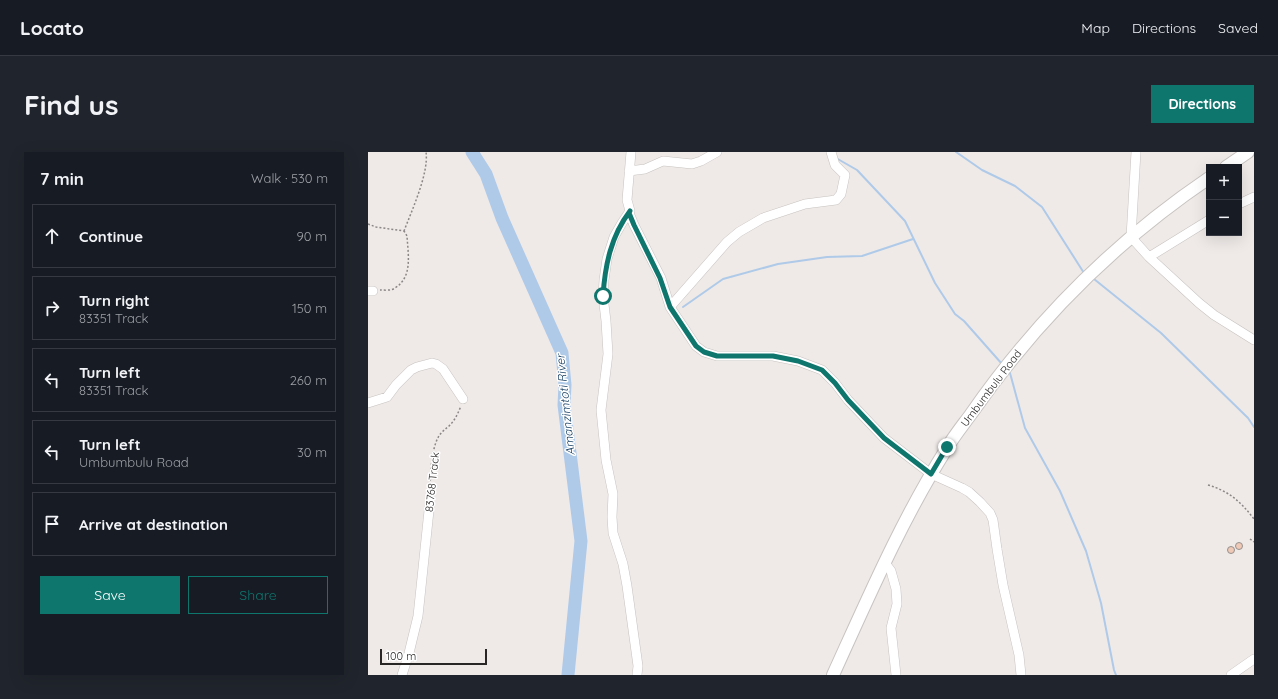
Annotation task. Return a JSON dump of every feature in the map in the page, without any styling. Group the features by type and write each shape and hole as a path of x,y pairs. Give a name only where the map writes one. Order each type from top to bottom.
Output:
{"main road":[{"path":"1230,164 1248,152"},
{"name":"Umbumbulu Road","path":"833,675 907,517 947,447 992,384 1041,325 1093,272 1131,237 1180,198 1206,180"}],"street":[{"path":"631,152 627,200 630,211 629,213 660,278 670,307 696,346 709,355 773,356 798,361 822,370 884,438 931,474 969,492 990,513 993,520 1003,585 1019,655 1021,675"},
{"path":"629,171 645,169 663,161 692,164 701,162 717,152"},
{"path":"670,307 727,242 739,232 763,218 805,204 838,199 841,194 844,175 835,165 830,152"},
{"path":"1136,152 1131,237 1149,258 1199,303 1214,315 1254,340"},
{"path":"1242,203 1254,197"},
{"path":"630,211 614,237 604,280 603,296 608,354 601,410 606,460 613,494 612,517 614,534 623,564 627,586 638,666 637,675"},
{"path":"1149,258 1206,222"},
{"path":"368,403 387,397 396,385 411,370 417,367 432,364 436,364 443,369 464,399"},
{"name":"83768 Track","path":"402,675 418,616 430,501"},
{"path":"885,563 891,571 896,589 897,604 891,628 896,675"},
{"path":"1231,675 1254,659"}],"path":[{"path":"404,231 425,174 427,160 426,152"},
{"path":"368,224 376,227 404,231"},
{"path":"370,291 394,289 403,281 408,272 407,236 404,231"},
{"name":"83768 Track","path":"430,501 430,478 433,454 438,438 443,429 451,424 458,414 464,399"},
{"path":"1208,485 1222,489 1239,501 1254,519"},
{"path":"1250,539 1254,542"}],"building":[{"path":"1239,542 1242,543 1242,549 1239,550 1236,549 1235,546 1236,543"},
{"path":"1231,546 1234,547 1234,553 1231,554 1228,553 1227,550 1228,547"}],"waterway":[{"name":"Amanzimtoti River","path":"472,152 486,174 502,218 562,353 565,385 564,405 581,541 568,675"},
{"path":"956,152 982,170 1015,186 1042,207 1084,273"},
{"path":"836,158 857,170 905,221 935,283 955,314 964,321 1002,364"},
{"path":"683,307 723,279 778,264 827,257 862,256 913,239"},
{"path":"1094,279 1161,333 1248,418 1254,427"},
{"path":"1010,373 1025,428 1060,491 1086,551 1101,603 1116,675"}],"route":[{"path":"603,296 604,280 614,237 630,211 629,213 634,225 660,278 670,307 692,341 700,350 709,355 717,356 773,356 798,361 822,370 884,438 931,474 947,447"}]}
